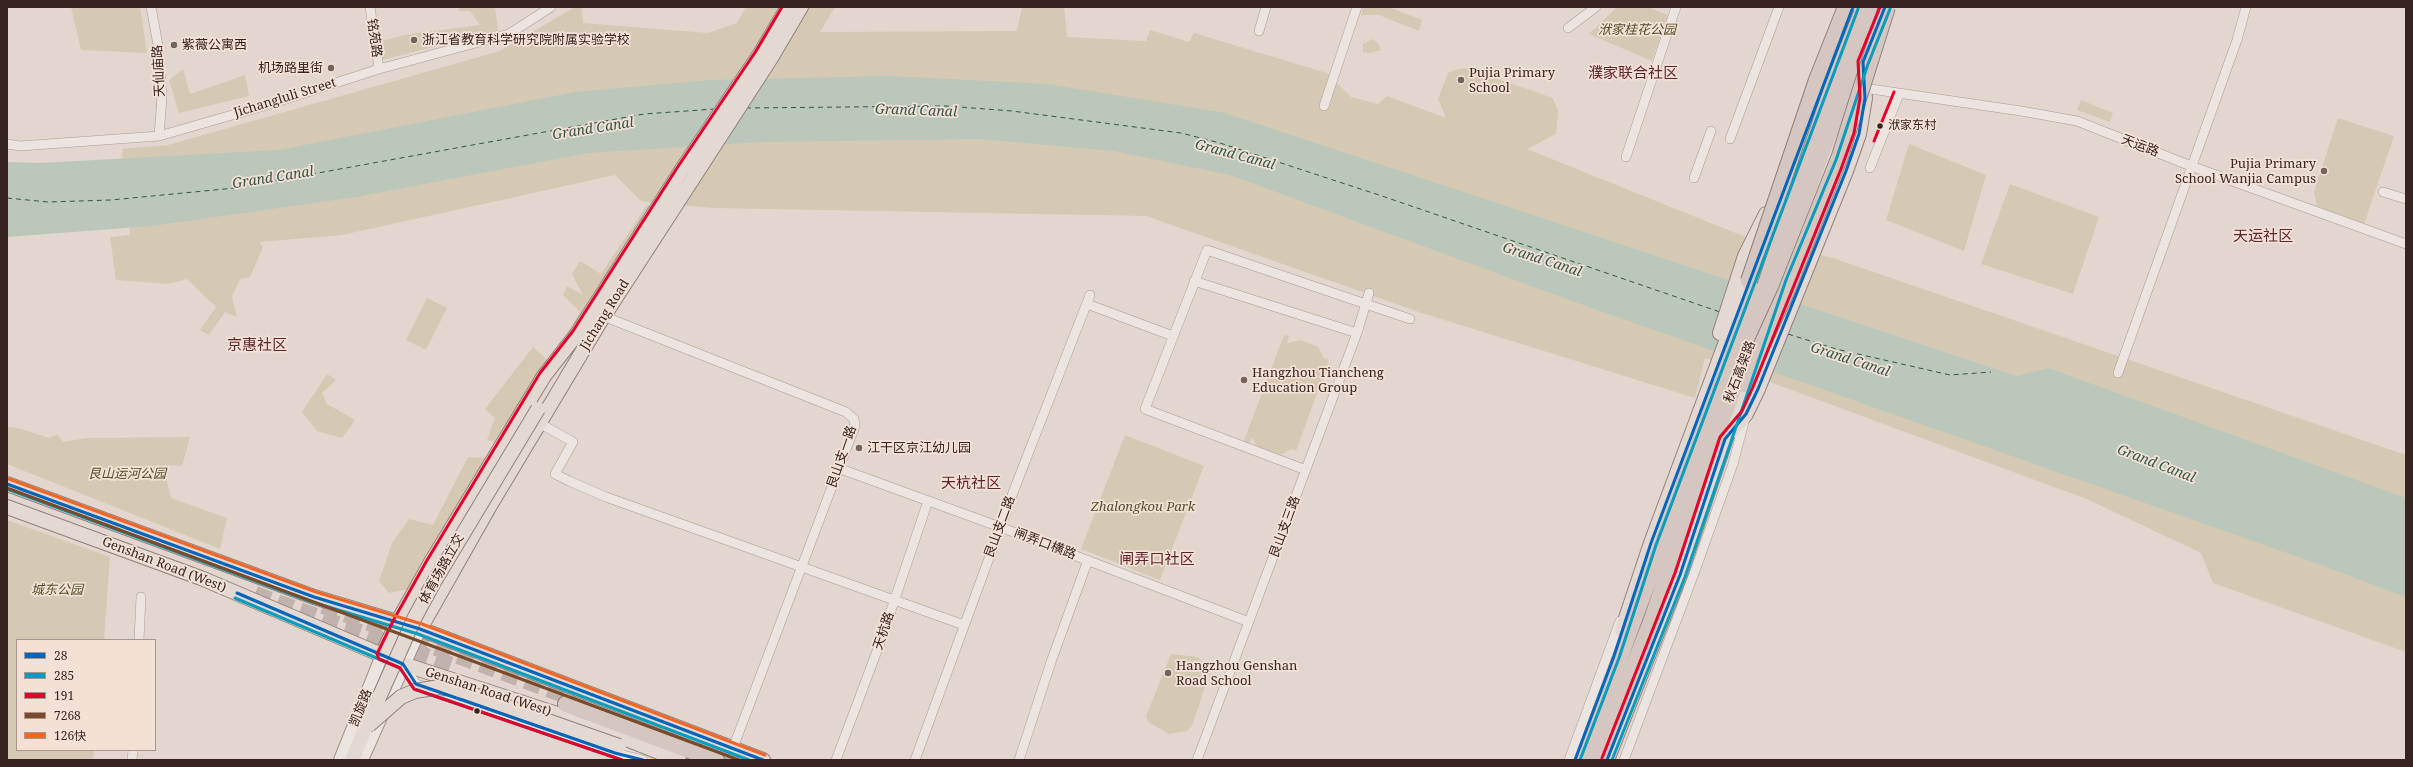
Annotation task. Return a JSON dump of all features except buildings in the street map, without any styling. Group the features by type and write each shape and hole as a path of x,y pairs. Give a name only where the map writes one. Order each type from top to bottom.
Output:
{"highway":[{"path":"1749,281 1817,80 1846,7"},
{"name":"秋石高架路","path":"1582,760 1860,7"},
{"name":"秋石高架路","path":"1597,760 1651,622 1704,467 1876,7"},
{"path":"1744,384 1786,292 1840,156 1886,7"},
{"path":"566,704 716,760"}],"main road":[{"path":"765,56 788,7"},
{"name":"Jichang Road","path":"602,319 687,175 765,56 801,7"},
{"path":"1710,383 1711,363 1740,270 1758,241 1798,158 1853,7"},
{"path":"1745,407 1744,384 1791,254 1831,158 1862,67 1886,7"},
{"path":"1607,760 1680,575 1725,439 1745,407 1808,262 1859,134 1865,98 1862,67"},
{"path":"382,655 397,623 430,564 544,376 578,334 687,175"},
{"path":"1575,760 1614,656 1651,543 1749,281 1758,241"},
{"name":"体育场路立交","path":"352,760 415,617 434,582 538,416 602,319"},
{"name":"体育场路立交","path":"538,416 578,334"},
{"path":"362,760 403,664 420,629 538,416"},
{"name":"Genshan Road (West)","path":"7,484 314,597 420,629 763,760"},
{"name":"Genshan Road (West)","path":"7,507 201,578 403,664 591,726 675,759"},
{"name":"凯旋路","path":"340,760 382,655"},
{"path":"365,729 401,697 415,691 440,687 463,691 619,746 675,759"}],"street":[{"name":"天仙庙路","path":"151,7 158,45 162,97 159,136"},
{"name":"铭苑路","path":"370,7 378,69"},
{"name":"Jichangluli Street","path":"7,144 20,146 159,136 267,105 378,69 509,34 552,7"},
{"path":"1259,31 1266,7"},
{"path":"1324,106 1357,7"},
{"path":"1568,28 1596,7"},
{"path":"1626,157 1676,7"},
{"path":"1730,139 1779,7"},
{"path":"2118,373 2237,40 2246,7"},
{"name":"天运路","path":"1864,88 2021,111 2077,121 2191,166 2406,244"},
{"path":"1870,168 1899,94"},
{"path":"1694,178 1711,132"},
{"path":"2383,192 2406,199"},
{"path":"1306,470 1145,409 1207,250 1410,319"},
{"path":"1194,281 1357,333"},
{"name":"艮山支三路","path":"1197,760 1357,333 1370,293"},
{"name":"艮山支二路","path":"915,760 1000,527 1090,295"},
{"path":"1086,304 1173,336"},
{"name":"艮山支一路","path":"602,319 846,412 854,419 855,426 733,748"},
{"path":"1624,760 1661,665 1733,464 1745,407"},
{"path":"538,416 573,442 555,474 606,497 964,625"},
{"name":"闸弄口横路","path":"838,468 1000,527 1249,622"},
{"name":"天杭路","path":"836,760 895,600 928,501"},
{"path":"1569,760 1651,543"},
{"path":"1680,575 1703,546"},
{"path":"1019,760 1051,662 1088,560"},
{"path":"139,639 141,597"},
{"path":"403,664 416,684 615,753 643,760"}],"green space":[{"path":"71,7 140,7 147,53 81,50"},
{"path":"459,7 495,7 498,31 382,60 377,42 410,34 480,25 470,11 459,11"},
{"path":"575,7 582,7 583,23 708,33 737,23 746,7 835,7 820,32 1017,31 1022,7 1064,7 1067,37 1146,41 1150,30 1189,42 1194,33 1327,73 1351,97 1378,104 1387,96 1446,118 1438,99 1448,73 1455,70 1466,68 1553,98 1558,112 1556,134 1527,149 1748,238 1833,258 2406,455 2406,652 2213,583 2201,553 2089,500 1705,358 1695,398 1422,313 1146,216 713,208 641,201 615,175 342,235 259,242 263,247 250,277 240,279 232,297 237,317 225,312 209,335 200,330 216,307 187,279 168,284 116,280 110,237 130,235 122,149 168,145 500,51"},
{"path":"1363,7 1388,7 1422,20 1419,31 1379,15 1361,15"},
{"name":"洑家桂花公园","path":"1617,7 1648,7 1668,15 1652,61 1589,34"},
{"path":"1372,39 1378,43 1381,50 1369,53 1363,52 1363,44"},
{"path":"183,69 190,94 245,75 249,96 179,113 169,80"},
{"path":"2081,100 2113,113 2110,122 2077,110"},
{"path":"2338,118 2394,136 2364,224 2317,206 2314,192"},
{"path":"1909,144 1986,175 1964,251 1886,220"},
{"path":"2010,184 2099,217 2073,294 1981,264"},
{"path":"647,205 654,208 573,333 567,333 580,312 563,295 567,286 583,295 572,274 580,261 601,274"},
{"path":"427,298 447,308 426,350 406,340"},
{"path":"1284,335 1289,336 1287,343 1301,340 1318,347 1324,358 1329,360 1296,451 1291,449 1283,454 1276,455 1256,445 1252,438 1249,444 1243,443"},
{"path":"533,347 546,359 495,442 487,440 495,418 485,409"},
{"path":"327,374 336,380 322,393 327,404 355,420 342,438 317,431 302,412"},
{"name":"艮山运河公园","path":"7,427 18,428 49,438 57,434 63,442 86,438 190,437 182,466 163,465 171,498 227,518 220,549 7,464"},
{"name":"Zhalongkou Park","path":"1125,435 1204,466 1160,580 1081,549"},
{"path":"468,457 487,458 409,589 389,593 379,581 392,543 409,519 433,525"},
{"name":"城东公园","path":"7,520 110,557 104,639 16,639 16,751 94,751 93,760 7,760"},
{"path":"1171,654 1198,657 1210,671 1192,726 1187,731 1169,734 1148,722 1146,716"}],"water":[{"name":"Grand Canal","path":"889,76 1048,84 1225,113 2017,376 2048,368 2406,498 2406,597 2321,565 1572,301 1230,175 1114,151 980,139 761,142 588,153 356,197 152,226 7,237 7,162 40,163 279,150 575,92 710,80"}],"ferry route":[{"path":"746,108 946,106 1012,111 1181,133 1220,143 1382,196 1720,312"},
{"path":"7,198 48,202 111,200 235,188 644,114 715,109"},
{"path":"1788,334 1836,349 1950,375 1991,372"}],"tunnel":[{"path":"255,594 451,665"},
{"path":"323,606 588,704"},
{"path":"632,720 739,760"}],"transit line":[{"name":"191","path":"622,760 414,689 400,668 379,659 377,654 393,621 426,562 540,373 573,331 677,168 756,51 782,7"},
{"name":"28","path":"1575,760 1614,656 1651,543 1853,7"},
{"name":"191","path":"1602,758 1675,573 1720,437 1742,411 1753,387 1841,169 1854,133 1860,98 1858,61 1880,7"},
{"name":"28","path":"1607,760 1680,575 1725,439 1746,414 1758,389 1846,171 1859,134 1865,98 1863,62 1885,7"},
{"name":"285","path":"1580,760 1619,658 1656,545 1858,9"},
{"name":"285","path":"1612,760 1685,577 1786,280 1836,160 1868,64 1890,9"},
{"name":"191","path":"1874,141 1894,92"},
{"name":"126快","path":"9,479 316,592 422,624 765,755"},
{"name":"28","path":"7,484 314,597 420,629 763,760"},
{"name":"7268","path":"7,488 739,760"},
{"name":"285","path":"7,489 312,602 418,634 749,760"},
{"name":"28","path":"237,593 403,664 416,684 615,753 643,760"},
{"name":"285","path":"235,598 400,668 414,689 622,760"}],"place":[{"name":"浙江省教育科学研究院附属实验学校","path":"414,40"},
{"name":"紫薇公寓西","path":"174,45"},
{"name":"机场路里街","path":"331,68"},
{"name":"Pujia Primary School","path":"1461,80"},
{"name":"洑家东村","path":"1880,126"},
{"name":"Pujia Primary School Wanjia Campus","path":"2324,171"},
{"name":"Hangzhou Tiancheng Education Group","path":"1244,380"},
{"name":"江干区京江幼儿园","path":"859,448"},
{"name":"Hangzhou Genshan Road School","path":"1168,673"}],"district":[{"name":"濮家联合社区","path":"1633,74"},
{"name":"天运社区","path":"2263,237"},
{"name":"京惠社区","path":"257,346"},
{"name":"天杭社区","path":"971,484"},
{"name":"闸弄口社区","path":"1157,560"}]}
